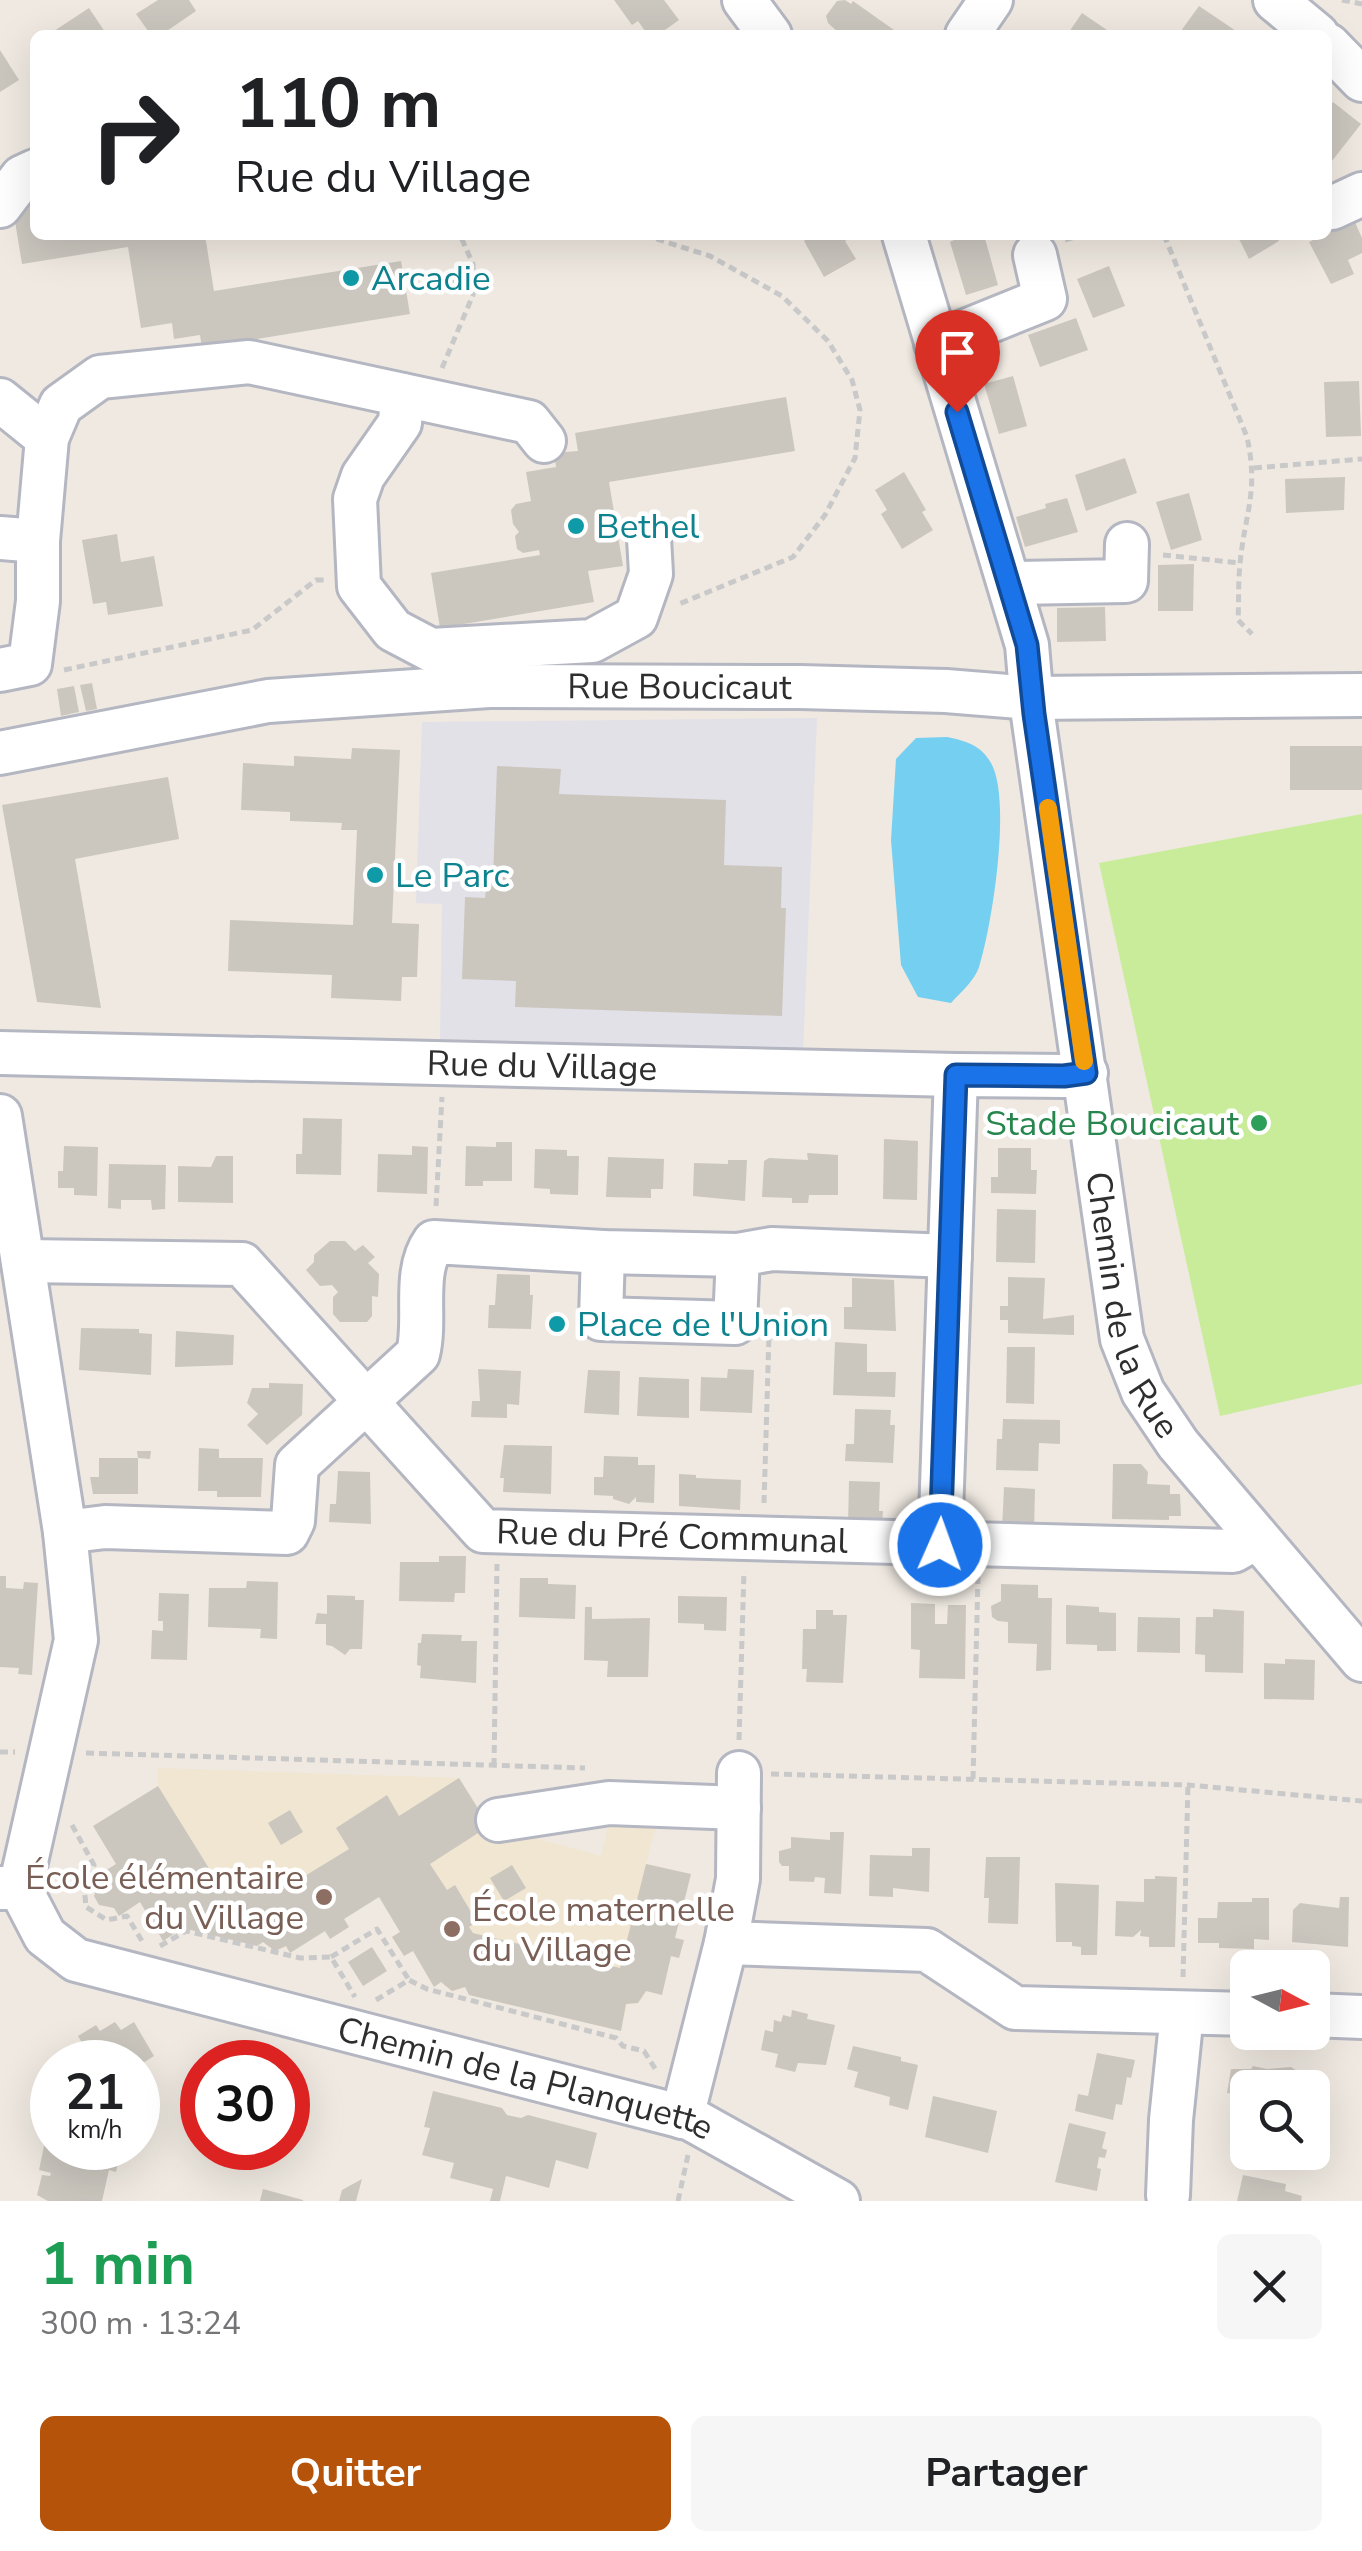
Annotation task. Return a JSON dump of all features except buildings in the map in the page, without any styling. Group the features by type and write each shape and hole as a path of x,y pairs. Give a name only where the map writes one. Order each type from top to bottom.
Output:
{"street":[{"path":"744,0 766,30"},
{"path":"970,30 990,0"},
{"path":"1275,0 1311,30"},
{"path":"1332,50 1362,80"},
{"path":"0,206 30,174"},
{"path":"1332,208 1362,194"},
{"name":"Chemin de la Rue","path":"905,240 1027,645 1122,1339 1142,1392 1178,1444 1362,1660"},
{"path":"936,343 1046,300 1035,256"},
{"path":"15,667 38,602 19,540 47,438 61,405 100,376 249,362 529,422 544,441"},
{"path":"414,397 363,476 356,499 358,586 393,630 431,650 592,642 636,617 651,574 649,538"},
{"path":"0,400 47,438"},
{"path":"1010,584 1126,581 1127,544"},
{"name":"Rue Boucicaut","path":"0,753 268,701 489,686 800,687 1032,698 1362,695"},
{"name":"Rue du Village","path":"0,1054 956,1075 1086,1073"},
{"path":"956,1075 950,1256 960,1545"},
{"path":"0,1116 65,1532 76,1640 10,1888"},
{"path":"65,1532 105,1528 287,1533 292,1522 296,1465 418,1354 424,1256 434,1242 604,1252 738,1255 772,1249 950,1256"},
{"path":"604,1252 600,1319 735,1323 738,1255"},
{"name":"Rue du Pré Communal","path":"22,1262 242,1264 483,1531 1232,1551 1256,1538"},
{"path":"498,1820 609,1803 739,1791 738,1879 690,2113"},
{"name":"Chemin de la Planquette","path":"10,1888 45,1936 76,1960 690,2113 838,2201"},
{"path":"726,1943 927,1950 1015,2008 1230,2014"},
{"path":"1171,2199 1172,2103 1182,2013"},
{"path":"1330,2016 1362,2017"}],"path":[{"path":"1342,0 1362,4"},
{"path":"414,397 456,339 473,295 473,264 462,240"},
{"path":"636,617 654,615 793,558 825,515 855,458 860,410 852,380 828,341 782,296 710,256 660,240"},
{"path":"1168,240 1247,437 1254,468 1240,562 1238,620 1252,634"},
{"path":"412,287 474,278"},
{"path":"1254,468 1362,459"},
{"path":"1127,544 1153,554 1240,562"},
{"path":"15,667 54,672 252,630 316,580 339,580 358,586"},
{"path":"434,1242 442,1084"},
{"path":"494,1766 497,1532"},
{"path":"960,1545 973,1779"},
{"path":"1182,2013 1188,1785"},
{"path":"69,1820 94,1866 84,1885 86,1906 106,1920 127,1916 149,1952 186,1931 300,1958 331,1957 377,1928 409,1980 427,1989 616,2038 623,2046 644,2051 690,2113 688,2154 678,2201"},
{"path":"331,1957 362,2009 409,1980"}],"shaded area":[{"path":"817,718 803,1053 440,1041 442,904 416,903 422,722"},
{"path":"158,1768 459,1778 490,1826 601,1856 610,1819 658,1819 646,1864 691,1874 675,1937 684,1940 679,1958 671,1957 662,1995 647,1991 638,2003 627,2004 621,2031 469,1995 465,1988 452,1991 441,1983 434,1987 413,1951 404,1956 392,1937 400,1931 379,1897 344,1918 349,1927 330,1939 324,1931 290,1953 286,1947 275,1951 263,1942 257,1946 183,1928 215,1878 158,1786"}],"green space":[{"name":"Stade Boucicaut","path":"1362,814 1362,1384 1220,1416 1099,863"}],"water":[{"path":"947,737 972,745 987,757 997,781 1000,805 998,864 984,948 974,977 951,1003 918,997 901,965 891,840 896,759 916,738"}],"slow traffic":[{"path":"1048,808 1084,1061"}],"place":[{"name":"Arcadie","path":"351,278"},
{"name":"Bethel","path":"576,526"},
{"name":"Le Parc","path":"375,875"},
{"name":"Stade Boucicaut","path":"1259,1123"},
{"name":"Place de l'Union","path":"557,1324"},
{"name":"École élémentaire du Village","path":"324,1897"},
{"name":"École maternelle du Village","path":"452,1929"}],"route":[{"path":"940,1545 956,1075 1086,1073 1027,645 957,412"}]}
